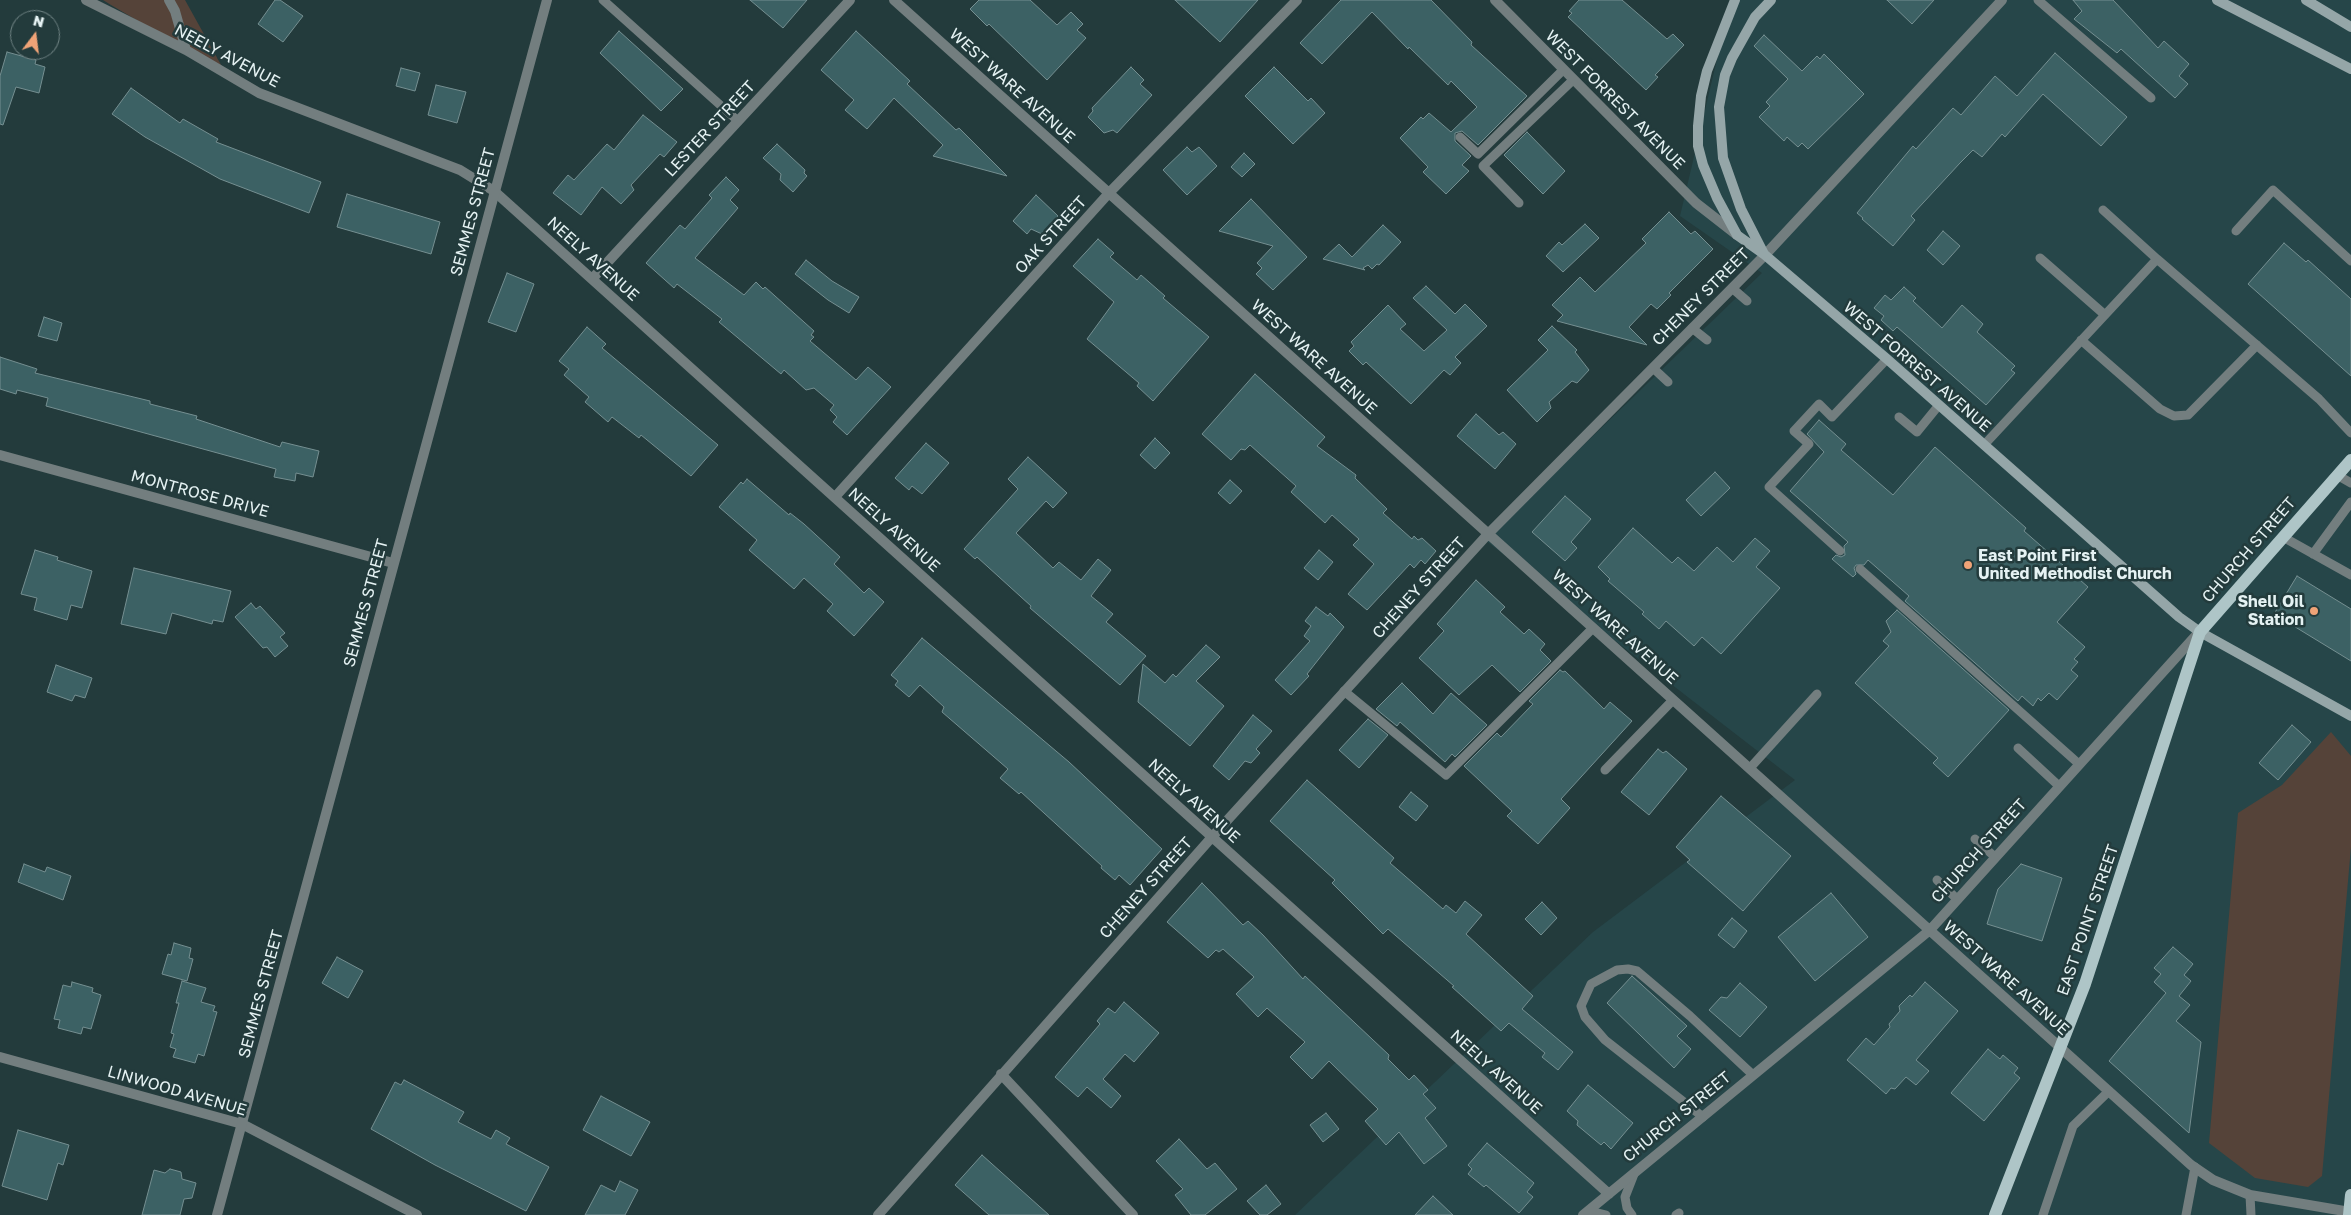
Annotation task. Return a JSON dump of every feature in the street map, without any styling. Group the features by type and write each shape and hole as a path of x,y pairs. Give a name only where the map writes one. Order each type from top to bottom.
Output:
{"main road":[{"path":"1735,0 1707,71 1701,96 1698,146 1716,198 1737,235"},
{"path":"1765,254 1741,209 1723,158 1720,141 1719,108 1725,76 1732,58 1755,17 1771,0"},
{"path":"2217,0 2351,69"},
{"path":"2306,0 2351,28"},
{"name":"WEST FORREST AVENUE","path":"1737,235 1765,254 1887,358 2179,617 2200,632 2351,716"},
{"name":"CHURCH STREET","path":"2200,632 2351,460"},
{"name":"EAST POINT STREET","path":"1997,1215 2059,1046 2085,984 2200,632"},
{"path":"2350,1213 2351,1195"}],"street":[{"name":"NEELY AVENUE","path":"86,0 186,50 259,93 460,170 494,191 1609,1194"},
{"path":"169,0 175,11 186,50"},
{"name":"SEMMES STREET","path":"217,1215 547,0"},
{"name":"LESTER STREET","path":"592,279 850,0"},
{"name":"WEST WARE AVENUE","path":"894,0 2195,1167 2213,1180 2250,1195 2350,1213"},
{"name":"OAK STREET","path":"835,498 1109,193 1297,0"},
{"name":"WEST FORREST AVENUE","path":"1495,0 1696,203 1737,235"},
{"name":"CHENEY STREET","path":"878,1215 1212,837 1488,534 1765,254 2002,0"},
{"name":"MONTROSE DRIVE","path":"0,455 393,563"},
{"name":"CHURCH STREET","path":"1584,1214 1930,930 2200,632"},
{"name":"LINWOOD AVENUE","path":"0,1057 242,1124 418,1215"},
{"path":"1001,1074 1133,1215"}],"lane":[{"path":"603,0 738,121"},
{"path":"2038,0 2151,98"},
{"path":"1460,137 1478,154 1563,70"},
{"path":"1519,203 1483,166 1573,80"},
{"path":"2236,231 2273,190 2351,261"},
{"path":"2103,210 2319,399 2351,433"},
{"path":"2040,258 2105,315"},
{"path":"1984,445 2157,259"},
{"path":"1732,288 1747,301"},
{"path":"1692,328 1707,340"},
{"path":"2081,340 2160,409 2174,416 2188,415 2257,345"},
{"path":"1840,551 1769,487 1809,444 1794,431 1819,404 1832,417 1887,358"},
{"path":"1652,368 1668,382"},
{"path":"1899,417 1917,432 1939,405"},
{"path":"2337,475 2351,483"},
{"path":"2313,554 2351,502"},
{"path":"2283,537 2313,554 2350,571"},
{"path":"1860,569 2079,764"},
{"path":"1344,691 1446,775 1593,628"},
{"path":"1750,768 1817,694"},
{"path":"1605,770 1673,700"},
{"path":"2018,748 2059,786"},
{"path":"1975,839 1995,857"},
{"path":"1936,880 1957,899"},
{"path":"1703,1117 1605,1040 1585,1017 1581,1006 1591,984 1617,970 1628,969 1637,971 1690,1016 1753,1076"},
{"path":"2043,1215 2073,1126 2109,1091"},
{"path":"2186,1215 2195,1167"},
{"path":"1632,1215 1627,1208 1625,1197 1634,1173"},
{"path":"2250,1195 2250,1215"},
{"path":"1584,1214 1606,1215"}],"shaded area":[{"path":"103,0 185,0 225,72 111,5"},
{"path":"1731,0 2351,0 2351,1215 1295,1215 1593,932 1795,780 1485,540 1762,273 1680,216"},
{"path":"2331,732 2351,756 2351,847 2322,1176 2308,1187 2255,1178 2209,1143 2238,813 2282,785"}],"building":[{"path":"275,0 280,0 303,16 283,42 258,24"},
{"path":"750,0 807,0 783,28"},
{"path":"979,0 1030,0 1057,25 1071,12 1083,24 1077,30 1086,38 1047,80 989,24 987,26 970,9"},
{"path":"1175,0 1258,0 1220,42"},
{"path":"1341,0 1431,0 1472,42 1471,45 1527,96 1478,145 1462,131 1455,133 1455,141 1471,156 1462,165 1469,171 1446,194 1423,172 1428,167 1400,138 1421,117 1423,119 1429,113 1451,132 1477,107 1451,81 1448,85 1409,47 1408,49 1372,12 1322,64 1300,43"},
{"path":"1579,0 1622,0 1667,39 1673,34 1684,45 1655,75 1658,77 1646,90 1568,17 1572,13 1569,11"},
{"path":"1887,0 1934,0 1912,24"},
{"path":"2073,0 2113,0 2158,48 2164,41 2189,64 2179,76 2188,84 2175,98 2121,49 2117,53 2074,19 2082,11"},
{"path":"619,31 683,89 661,111 600,53"},
{"path":"856,31 910,81 907,84 956,130 959,128 1007,176 933,156 943,145 894,98 867,129 845,110 854,100 821,70"},
{"path":"1764,35 1802,71 1817,56 1820,59 1824,54 1864,94 1808,149 1802,143 1798,147 1787,137 1784,141 1759,117 1770,106 1766,102 1788,79 1754,46"},
{"path":"7,52 10,53 10,60 36,60 35,64 45,67 39,93 16,87 3,125 0,124 0,76"},
{"path":"2055,53 2127,117 2101,146 2043,94 2005,137 2002,134 1982,157 1973,150 1960,163 1911,216 1915,220 1893,246 1862,219 1857,213 1913,146 1916,149 1953,108 1961,115 1995,76 2017,96"},
{"path":"1131,67 1144,80 1140,84 1152,95 1117,133 1113,130 1104,133 1088,117 1093,111 1092,108"},
{"path":"1274,67 1308,101 1311,98 1325,113 1293,144 1245,96"},
{"path":"401,68 420,73 415,91 396,86"},
{"path":"436,85 466,92 457,123 428,115"},
{"path":"131,88 180,123 183,119 218,139 216,142 321,182 309,213 220,179 145,137 112,114"},
{"path":"643,115 677,142 664,157 660,154 631,185 634,190 621,204 602,187 581,215 553,193 568,175 574,180 607,144 614,150"},
{"path":"1527,132 1565,171 1543,194 1504,155"},
{"path":"777,144 805,170 804,173 807,176 793,192 780,180 781,174 763,158"},
{"path":"1187,147 1192,152 1199,147 1217,166 1187,195 1163,170"},
{"path":"1244,153 1255,164 1242,177 1231,167"},
{"path":"726,177 739,190 730,200 738,208 695,258 744,295 756,282 763,289 765,287 814,331 811,335 814,337 810,341 856,380 868,367 891,387 847,435 833,422 837,417 830,410 834,405 814,388 806,390 784,370 781,374 719,322 722,319 677,284 674,288 646,263 680,225 685,229 712,198 709,195"},
{"path":"347,194 440,222 431,254 337,227"},
{"path":"1036,195 1058,216 1042,234 1031,229 1027,234 1013,221"},
{"path":"1251,199 1307,257 1273,290 1256,274 1262,268 1257,263 1273,246 1219,231"},
{"path":"1669,212 1691,234 1695,231 1713,249 1669,293 1671,295 1657,309 1651,304 1629,327 1647,345 1557,321 1563,315 1552,305 1580,277 1595,292 1646,243 1642,239"},
{"path":"1585,224 1599,238 1563,272 1546,256 1559,242 1562,245"},
{"path":"1383,225 1401,242 1379,265 1377,264 1372,269 1368,265 1363,268 1365,270 1323,259 1339,244 1352,257"},
{"path":"1943,231 1960,246 1943,265 1927,250"},
{"path":"1098,239 1114,253 1110,257 1137,280 1141,275 1165,296 1163,298 1209,337 1153,401 1137,386 1139,383 1087,339 1114,302 1073,266"},
{"path":"2284,243 2306,262 2308,260 2351,299 2351,376 2248,284"},
{"path":"806,260 832,281 859,297 849,313 828,300 795,274"},
{"path":"507,273 534,284 516,332 488,322"},
{"path":"1426,286 1455,314 1465,304 1487,326 1455,357 1461,363 1450,375 1444,370 1411,404 1366,362 1363,365 1349,351 1354,346 1351,342 1388,305 1406,324 1400,329 1424,351 1447,330 1413,298"},
{"path":"1904,287 1916,298 1913,301 1942,328 1962,305 1983,324 1977,332 2015,366 2011,370 2015,373 1986,405 1897,327 1893,331 1881,320 1884,316 1874,308 1885,295 1891,300"},
{"path":"44,317 62,323 57,341 38,336"},
{"path":"1552,326 1577,350 1575,352 1589,370 1577,383 1572,381 1549,402 1551,408 1537,422 1507,390 1548,350 1538,340"},
{"path":"587,327 606,344 602,348 718,445 691,476 641,435 639,438 612,417 608,422 585,402 589,397 564,375 569,369 559,361"},
{"path":"0,357 37,369 35,373 150,401 150,404 197,416 196,419 280,447 282,442 319,451 313,477 296,473 295,481 274,477 276,469 46,406 48,398 17,390 16,394 0,389"},
{"path":"1255,374 1325,437 1317,446 1356,475 1355,478 1387,509 1383,513 1412,539 1414,536 1418,540 1422,538 1436,551 1425,564 1421,560 1414,568 1410,564 1367,610 1348,594 1374,564 1353,545 1359,539 1332,515 1325,523 1291,492 1296,486 1250,445 1245,450 1241,449 1231,460 1202,434"},
{"path":"1476,414 1499,435 1503,432 1516,444 1495,469 1457,436"},
{"name":"East Point First United Methodist Church","path":"1819,420 1846,444 1841,450 1893,495 1935,447 2026,528 2024,531 2088,587 2057,622 2085,647 2074,659 2078,662 2071,670 2078,676 2057,700 2049,693 2041,701 2038,698 2033,706 2022,696 2018,701 1905,601 1909,596 1868,560 1864,565 1856,565 1854,568 1856,574 1853,577 1832,559 1836,555 1841,557 1845,555 1844,546 1848,542 1790,491 1824,452 1807,434"},
{"path":"1155,438 1170,453 1155,469 1140,455"},
{"path":"926,443 949,463 922,494 912,486 909,490 895,478"},
{"path":"1028,457 1067,493 1053,508 1046,501 1016,533 1053,568 1059,562 1081,580 1098,559 1111,570 1091,596 1113,614 1106,622 1146,656 1120,685 1030,608 1031,606 977,557 975,559 964,549 1018,489 1008,479"},
{"path":"1715,472 1730,488 1701,516 1686,500"},
{"path":"747,479 789,515 790,513 804,524 840,557 834,564 864,593 869,588 884,602 854,636 827,611 833,604 804,578 794,589 749,550 757,540 719,507 741,482 743,484"},
{"path":"1230,480 1242,491 1230,504 1218,493"},
{"path":"1565,496 1591,519 1571,542 1577,548 1565,561 1532,532"},
{"path":"1633,528 1672,563 1678,557 1694,571 1717,547 1733,562 1755,538 1770,551 1756,567 1780,588 1721,654 1702,637 1694,646 1666,621 1659,629 1642,614 1644,612 1608,581 1610,579 1598,567"},
{"path":"35,550 58,557 57,560 92,571 82,608 71,605 67,620 34,610 37,598 21,594"},
{"path":"1319,550 1333,562 1318,580 1304,568"},
{"path":"134,568 231,591 223,622 213,620 212,624 172,613 166,634 121,624"},
{"path":"2297,576 2351,609 2351,661 2274,614"},
{"path":"1476,580 1505,607 1500,612 1524,634 1529,629 1545,644 1540,650 1551,661 1520,692 1492,665 1459,695 1419,658 1444,631 1437,624"},
{"path":"251,603 256,609 260,606 285,633 280,637 288,646 275,657 267,647 263,648 235,617"},
{"path":"1316,607 1328,616 1330,613 1344,627 1307,674 1309,676 1291,695 1275,680 1310,641 1304,636 1311,626 1305,621"},
{"path":"1897,610 2009,710 1948,777 1933,763 1938,758 1855,683 1889,646 1883,641 1891,632 1886,621"},
{"path":"922,638 1069,762 1162,849 1130,885 1119,875 1115,880 1021,792 1019,794 1000,778 1008,769 942,712 944,707 920,685 909,697 895,685 898,681 891,675"},
{"path":"1206,645 1220,657 1196,681 1224,706 1190,746 1138,702 1143,664 1165,683 1173,674 1176,677"},
{"path":"56,665 92,678 85,698 75,695 72,701 47,692"},
{"path":"1560,670 1565,671 1604,709 1610,702 1632,721 1561,799 1570,808 1538,844 1507,816 1512,811 1464,766 1497,733 1501,737 1533,704 1529,701"},
{"path":"1402,683 1433,714 1451,693 1487,725 1455,757 1452,754 1445,762 1400,722 1397,726 1376,709"},
{"path":"1253,715 1272,731 1256,749 1260,753 1251,763 1245,761 1229,780 1213,766"},
{"path":"1368,719 1388,735 1359,768 1339,750"},
{"path":"2292,725 2311,742 2278,780 2259,763"},
{"path":"1658,749 1663,753 1666,751 1687,769 1649,815 1621,792"},
{"path":"1307,780 1394,858 1390,863 1443,909 1446,905 1456,913 1465,901 1482,915 1466,934 1533,996 1522,1009 1573,1052 1558,1070 1542,1057 1545,1053 1509,1023 1501,1031 1452,987 1454,986 1388,929 1383,934 1332,883 1335,880 1270,821"},
{"path":"1411,792 1428,806 1416,821 1399,807"},
{"path":"1721,796 1791,856 1743,911 1687,862 1690,860 1676,847"},
{"path":"24,864 45,872 47,867 71,876 63,900 18,882"},
{"path":"2021,864 2062,878 2042,941 1987,924 1998,889"},
{"path":"1202,883 1243,925 1248,921 1263,935 1303,979 1305,976 1389,1055 1388,1059 1409,1080 1414,1075 1428,1090 1423,1094 1436,1108 1425,1118 1447,1146 1424,1164 1399,1132 1386,1145 1365,1121 1378,1109 1329,1061 1312,1079 1290,1057 1305,1042 1267,1008 1258,1017 1236,994 1254,977 1223,949 1219,952 1216,950 1208,958 1167,922"},
{"path":"1831,893 1868,937 1815,981 1778,937"},
{"path":"1542,902 1557,918 1541,935 1525,919"},
{"path":"1732,918 1747,931 1734,948 1718,935"},
{"path":"174,943 191,948 189,958 193,959 187,981 162,974 168,954 171,955"},
{"path":"2173,947 2193,964 2184,975 2191,981 2179,996 2190,1005 2176,1021 2201,1042 2189,1133 2109,1061 2166,993 2154,982 2161,974 2154,968"},
{"path":"337,957 363,971 348,998 322,983"},
{"path":"1632,976 1687,1026 1677,1036 1691,1049 1674,1068 1607,1003"},
{"path":"182,981 206,988 201,1002 215,1006 213,1011 217,1012 204,1056 198,1054 195,1063 173,1057 176,1049 170,1047 174,1034 171,1033 179,1003 176,1003"},
{"path":"72,982 93,988 92,992 101,995 91,1029 83,1027 81,1034 58,1028 60,1020 54,1019 63,985 71,987"},
{"path":"1925,982 1958,1011 1916,1060 1929,1071 1916,1085 1906,1077 1895,1089 1891,1088 1886,1094 1847,1060 1866,1038 1874,1045 1890,1027 1889,1024 1900,1011 1899,1006 1910,995 1912,997"},
{"path":"1740,983 1767,1007 1740,1037 1709,1010 1721,997 1727,998"},
{"path":"1124,1002 1159,1033 1134,1062 1125,1054 1103,1079 1121,1096 1111,1108 1087,1087 1078,1097 1055,1077 1100,1024 1097,1021 1108,1008 1115,1013"},
{"path":"1988,1049 2000,1059 2003,1055 2018,1068 2014,1073 2020,1078 1984,1121 1951,1093"},
{"path":"404,1080 464,1112 458,1122 491,1139 496,1130 510,1138 506,1144 549,1167 526,1211 435,1165 371,1129 395,1082 401,1085"},
{"path":"1588,1085 1633,1123 1611,1149 1604,1142 1601,1145 1577,1125 1578,1121 1567,1111"},
{"path":"601,1096 650,1122 631,1156 583,1130"},
{"path":"1326,1113 1339,1129 1323,1142 1310,1125"},
{"path":"18,1130 69,1145 63,1165 58,1163 47,1200 2,1186"},
{"path":"1179,1139 1207,1169 1215,1163 1237,1189 1205,1215 1191,1215 1175,1195 1183,1189 1156,1161"},
{"path":"1487,1143 1534,1183 1527,1192 1533,1197 1519,1213 1486,1185 1484,1187 1468,1174 1472,1169 1468,1165"},
{"path":"982,1155 1049,1215 989,1215 955,1185"},
{"path":"170,1169 181,1172 182,1179 196,1183 192,1198 184,1199 180,1215 142,1215 154,1170 165,1173"},
{"path":"620,1181 638,1190 625,1215 585,1215 601,1185 615,1192"},
{"path":"1266,1185 1281,1204 1267,1215 1260,1215 1247,1201"},
{"path":"1433,1196 1453,1215 1415,1215"}],"place":[{"name":"East Point First United Methodist Church","path":"1968,565"},
{"name":"Shell Oil Station","path":"2314,611"}]}
